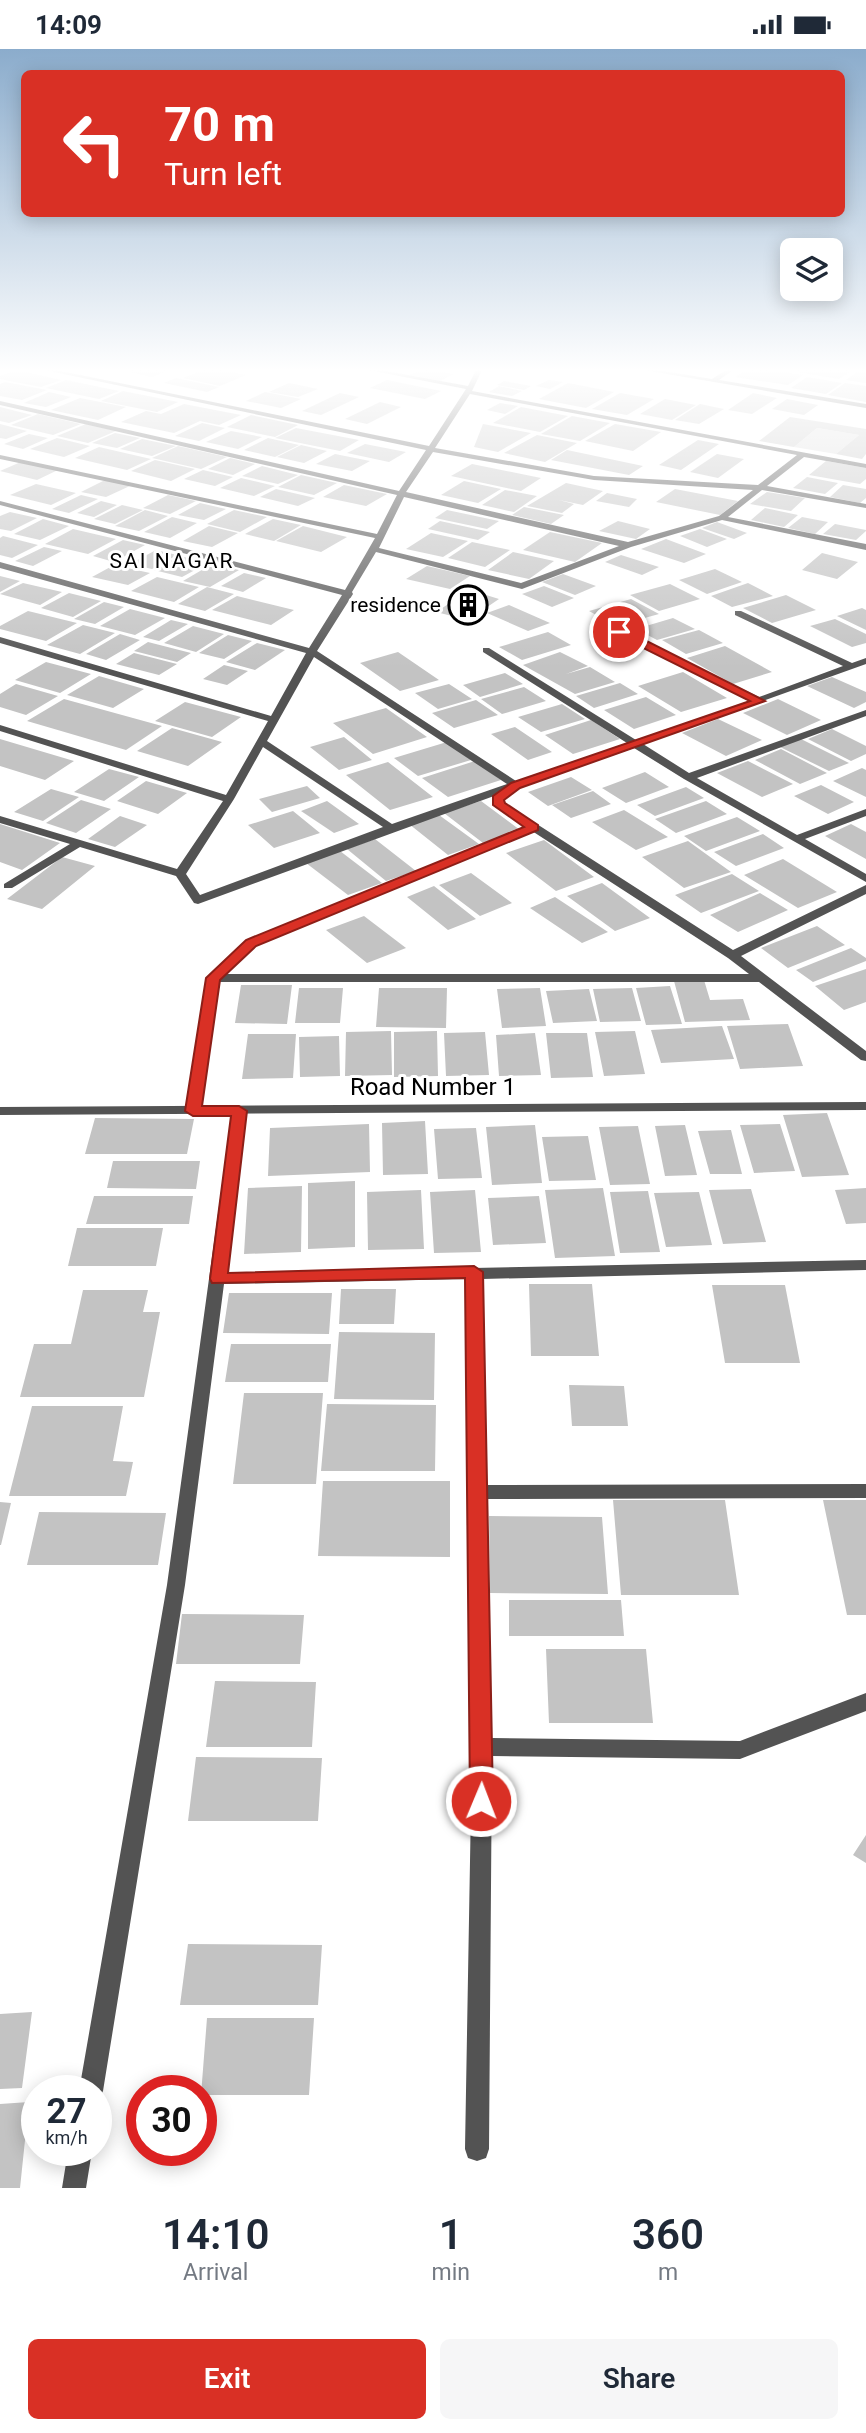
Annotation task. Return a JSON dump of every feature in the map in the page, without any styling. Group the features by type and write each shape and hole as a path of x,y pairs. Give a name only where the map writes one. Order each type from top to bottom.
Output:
{"street":[{"path":"51,468 380,537"},
{"path":"286,468 628,545"},
{"path":"180,874 229,799 374,549 401,494 419,468"},
{"path":"535,468 594,478 763,488 866,506"},
{"path":"374,549 522,586 628,545 722,518 787,468"},
{"path":"0,503 348,594"},
{"path":"722,518 866,547"},
{"path":"0,565 312,652 515,785"},
{"path":"738,613 850,666"},
{"path":"619,632 759,701"},
{"path":"0,640 274,720"},
{"path":"486,650 688,777 866,879"},
{"path":"0,819 180,874 198,900 391,828 759,701 866,661"},
{"path":"688,777 866,713"},
{"path":"0,728 229,799"},
{"path":"262,742 391,828"},
{"path":"515,785 497,799 499,805 732,955 866,1058"},
{"path":"798,838 866,812"},
{"path":"193,1111 213,978 251,943 533,827"},
{"path":"8,886 79,843"},
{"path":"732,955 866,889"},
{"path":"213,978 761,978"},
{"name":"Road Number 1","path":"0,1111 866,1106"},
{"path":"93,2075 176,1584 219,1279 239,1111"},
{"path":"219,1279 866,1265"},
{"path":"474,1272 482,1747 477,2149"},
{"path":"476,1492 866,1491"},
{"path":"482,1747 740,1749 866,1702"},
{"path":"74,2188 78,2166"}],"building":[{"path":"7,468 60,469 37,480 0,471"},
{"path":"138,468 195,469 171,481 131,471"},
{"path":"210,468 247,468 233,475 208,469"},
{"path":"258,468 298,475 278,484 242,476"},
{"path":"336,468 358,468 352,471"},
{"path":"465,468 491,468 541,478 521,491 451,476"},
{"path":"592,468 640,468 629,475"},
{"path":"696,468 732,468 718,478 690,472"},
{"path":"818,468 866,468 866,479 860,484 809,475"},
{"path":"203,470 233,477 215,486 184,479"},
{"path":"301,475 337,483 314,495 278,487"},
{"path":"807,477 838,483 825,494 793,488"},
{"path":"241,478 275,486 254,496 220,488"},
{"path":"107,479 132,485 106,497 81,492"},
{"path":"464,481 501,489 478,503 441,495"},
{"path":"566,483 603,491 583,505 559,500 574,504 562,513 527,506"},
{"path":"36,484 76,493 51,505 10,495"},
{"path":"344,485 387,494 366,506 323,497"},
{"path":"843,485 866,489 866,498 860,503 830,497"},
{"path":"276,489 315,498 298,506 260,497"},
{"path":"675,489 738,501 720,515 656,502"},
{"path":"505,490 537,496 514,512 482,505"},
{"path":"767,492 805,498 791,511 750,504"},
{"path":"607,493 637,499 629,507 596,501"},
{"path":"81,495 98,499 69,513 52,509"},
{"path":"168,495 196,501 170,514 143,508"},
{"path":"101,501 117,505 94,517 77,513"},
{"path":"200,503 226,509 204,520 178,515"},
{"path":"122,505 143,510 115,524 94,519"},
{"path":"524,507 564,515 551,524 512,515"},
{"path":"765,508 798,515 784,527 751,520"},
{"path":"145,510 168,516 139,531 115,526"},
{"path":"234,510 267,517 240,532 207,524"},
{"path":"447,510 499,521 487,529 435,518"},
{"path":"10,512 37,518 11,531 0,529 0,516"},
{"path":"172,517 197,523 170,538 144,532"},
{"path":"802,517 828,522 815,534 788,528"},
{"path":"43,519 69,526 40,540 14,534"},
{"path":"273,519 301,525 274,541 245,534"},
{"path":"440,521 490,532 478,540 428,529"},
{"path":"618,521 650,529 636,539 599,531"},
{"path":"717,522 747,533 734,539 702,528"},
{"path":"835,524 866,531 856,540 823,534"},
{"path":"209,526 238,533 212,547 183,541"},
{"path":"303,526 347,537 321,552 276,541"},
{"path":"73,529 116,539 88,554 45,544"},
{"path":"700,529 727,539 707,547 680,536"},
{"path":"550,532 602,543 575,562 523,550"},
{"path":"431,533 468,541 443,557 406,549"},
{"path":"3,536 38,545 12,558 0,555 0,538"},
{"path":"666,539 706,554 684,563 641,549"},
{"path":"123,540 145,545 114,562 93,556"},
{"path":"472,542 510,550 485,567 448,558"},
{"path":"44,547 62,551 33,566 15,561"},
{"path":"156,550 177,555 152,569 130,564"},
{"path":"513,552 554,561 529,579 488,570"},
{"path":"822,553 858,562 837,579 802,570"},
{"path":"621,555 659,567 642,575 605,562"},
{"path":"180,556 208,563 182,577 154,570"},
{"path":"212,564 239,570 210,587 183,581"},
{"path":"114,565 150,573 128,585 92,577"},
{"path":"427,566 470,576 450,589 406,579"},
{"path":"715,569 742,582 707,594 679,580"},
{"path":"244,573 266,578 243,592 221,586"},
{"path":"563,574 596,586 575,595 542,582"},
{"path":"0,576 20,581 0,592"},
{"path":"157,577 199,587 174,602 131,591"},
{"path":"23,583 62,592 40,605 0,594"},
{"path":"748,583 773,596 732,607 711,596"},
{"path":"670,584 700,599 659,611 630,595"},
{"path":"544,586 574,598 552,607 522,594"},
{"path":"207,587 234,594 205,611 178,604"},
{"name":"residence","path":"470,590 499,599 468,620 436,612"},
{"path":"69,593 101,601 73,617 41,608"},
{"path":"786,595 816,610 772,623 743,608"},
{"path":"237,596 294,610 271,625 212,610"},
{"path":"631,599 659,614 616,626 589,611"},
{"path":"104,602 124,607 95,624 74,619"},
{"path":"509,605 550,623 528,631 487,613"},
{"path":"862,608 866,610 866,630 837,616"},
{"path":"130,609 165,618 135,635 100,626"},
{"path":"28,611 77,623 46,641 0,629 0,626"},
{"path":"673,618 695,629 657,640 636,629"},
{"path":"835,619 866,634 866,643 852,647 810,626"},
{"path":"171,620 188,624 159,641 143,637"},
{"path":"83,625 115,633 80,654 47,645"},
{"path":"193,626 224,634 196,652 164,643"},
{"path":"699,630 723,643 686,654 662,640"},
{"path":"548,632 571,645 522,660 499,647"},
{"path":"120,634 140,640 106,660 86,654"},
{"path":"228,635 252,641 224,659 199,653"},
{"path":"148,642 191,653 177,662 134,651"},
{"path":"257,643 285,650 255,670 226,662"},
{"path":"725,646 772,672 733,684 687,658"},
{"path":"398,652 439,680 400,691 360,663"},
{"path":"560,652 588,666 566,674 590,667 615,682 575,694 523,665"},
{"path":"134,653 177,664 159,675 116,664"},
{"path":"46,662 91,674 60,693 15,680"},
{"path":"224,665 248,671 227,685 203,679"},
{"path":"683,672 727,698 681,712 638,686"},
{"path":"505,673 523,684 480,697 463,685"},
{"path":"99,676 144,689 113,708 67,695"},
{"path":"832,677 866,692 866,702 854,708 807,686"},
{"path":"620,683 638,694 594,708 576,696"},
{"path":"16,684 58,696 26,715 0,707 0,694"},
{"path":"449,684 472,699 438,709 415,693"},
{"path":"524,687 546,701 502,714 481,699"},
{"path":"646,697 676,715 634,729 604,710"},
{"path":"64,699 162,726 126,750 27,721"},
{"path":"778,699 821,720 787,735 743,713"},
{"path":"476,700 498,715 454,728 432,713"},
{"path":"185,702 241,717 212,737 155,721"},
{"path":"562,704 585,719 541,732 518,717"},
{"path":"386,708 427,737 373,754 333,723"},
{"path":"718,719 762,740 726,756 682,733"},
{"path":"591,720 620,739 573,754 545,735"},
{"path":"515,727 552,752 528,760 491,734"},
{"path":"172,728 222,742 188,766 137,751"},
{"path":"832,729 866,746 866,754 851,761 808,739"},
{"path":"344,737 372,760 339,770 310,747"},
{"path":"0,739 74,761 45,780 0,766"},
{"path":"801,739 849,763 829,771 780,747"},
{"path":"447,742 471,760 418,776 394,758"},
{"path":"781,749 827,773 800,784 755,760"},
{"path":"475,761 501,780 448,797 422,778"},
{"path":"748,761 793,784 762,797 717,773"},
{"path":"388,762 433,797 390,810 346,775"},
{"path":"862,768 866,770 866,797 833,781"},
{"path":"109,769 139,777 104,801 74,792"},
{"path":"645,772 669,787 626,803 602,788"},
{"path":"571,777 592,790 548,806 528,792"},
{"path":"146,781 187,793 158,814 117,801"},
{"path":"821,785 854,802 828,814 794,796"},
{"path":"307,786 320,798 272,812 259,799"},
{"path":"686,787 704,798 655,816 637,805"},
{"path":"51,789 79,797 43,821 14,812"},
{"path":"593,791 611,804 571,818 552,805"},
{"path":"81,800 111,809 76,833 46,823"},
{"path":"327,801 359,824 334,833 301,811"},
{"path":"481,801 520,830 483,843 444,813"},
{"path":"706,801 727,814 676,833 655,819"},
{"path":"624,810 668,837 636,850 592,822"},
{"path":"293,811 320,833 274,848 248,825"},
{"path":"439,815 479,844 448,855 409,824"},
{"path":"120,816 147,825 115,847 88,839"},
{"path":"737,817 760,831 706,851 684,836"},
{"path":"0,824 60,843 22,870 0,862"},
{"path":"851,824 866,832 866,859 825,836"},
{"path":"763,834 784,848 736,866 714,852"},
{"path":"375,839 416,871 386,881 347,849"},
{"path":"544,840 594,877 556,891 506,853"},
{"path":"688,841 731,872 684,888 642,857"},
{"path":"340,851 382,883 348,895 306,863"},
{"path":"62,857 95,866 42,909 7,899"},
{"path":"783,859 837,892 798,908 744,875"},
{"path":"471,873 512,903 480,916 439,885"},
{"path":"732,874 759,891 701,913 675,895"},
{"path":"602,883 650,918 615,931 567,896"},
{"path":"434,886 476,919 448,930 407,897"},
{"path":"760,893 788,910 738,932 710,915"},
{"path":"555,897 608,932 582,943 530,908"},
{"path":"364,916 406,948 367,963 326,930"},
{"path":"817,926 845,945 788,968 761,948"},
{"path":"851,948 866,958 866,961 813,982 796,970"},
{"path":"866,969 866,1002 844,1010 815,986"},
{"path":"704,980 710,1000 743,999 750,1020 685,1022 674,981"},
{"path":"241,985 292,985 287,1024 235,1023"},
{"path":"670,986 682,1024 646,1025 636,988"},
{"path":"299,988 343,988 340,1023 295,1023"},
{"path":"379,988 447,988 446,1028 376,1027"},
{"path":"540,988 546,1026 502,1028 497,989"},
{"path":"632,988 641,1021 600,1022 593,989"},
{"path":"589,989 597,1021 553,1023 546,991"},
{"path":"788,1024 803,1066 740,1069 727,1026"},
{"path":"722,1026 734,1059 661,1063 651,1030"},
{"path":"391,1031 392,1075 345,1076 346,1032"},
{"path":"437,1031 438,1076 394,1077 394,1032"},
{"path":"635,1031 645,1074 604,1076 595,1032"},
{"path":"485,1032 489,1075 446,1076 444,1033"},
{"path":"535,1033 541,1075 499,1076 496,1035"},
{"path":"546,1033 587,1033 593,1077 551,1078"},
{"path":"248,1034 296,1034 293,1078 242,1079"},
{"path":"339,1036 340,1076 300,1077 299,1037"},
{"path":"827,1113 849,1175 802,1177 783,1115"},
{"path":"95,1118 194,1119 187,1154 85,1154"},
{"path":"425,1121 428,1174 383,1175 382,1123"},
{"path":"369,1124 370,1172 268,1176 270,1128"},
{"path":"780,1124 795,1171 754,1173 740,1125"},
{"path":"535,1125 542,1183 492,1185 486,1127"},
{"path":"685,1125 697,1175 665,1176 655,1126"},
{"path":"638,1126 650,1184 610,1185 599,1127"},
{"path":"476,1128 482,1178 438,1179 434,1129"},
{"path":"731,1130 742,1174 710,1174 698,1131"},
{"path":"588,1136 596,1180 549,1181 542,1137"},
{"path":"113,1161 200,1161 196,1189 107,1188"},
{"path":"355,1181 355,1247 308,1249 308,1183"},
{"path":"302,1186 301,1252 244,1254 248,1188"},
{"path":"603,1188 615,1256 555,1258 545,1190"},
{"path":"866,1188 866,1223 846,1224 835,1190"},
{"path":"751,1189 766,1242 723,1244 709,1190"},
{"path":"421,1190 424,1249 368,1250 367,1192"},
{"path":"475,1190 481,1252 434,1253 430,1192"},
{"path":"648,1191 660,1252 620,1253 610,1192"},
{"path":"699,1192 712,1245 666,1247 654,1193"},
{"path":"94,1196 193,1196 189,1224 86,1224"},
{"path":"539,1196 546,1243 493,1245 488,1198"},
{"path":"77,1228 163,1228 156,1266 68,1266"},
{"path":"529,1284 592,1284 599,1356 531,1356"},
{"path":"712,1285 785,1285 800,1363 725,1363"},
{"path":"341,1289 396,1289 394,1324 339,1324"},
{"path":"83,1290 148,1290 143,1312 160,1312 144,1397 20,1397 34,1344 71,1344"},
{"path":"229,1293 332,1293 329,1334 223,1333"},
{"path":"339,1332 435,1333 434,1400 334,1399"},
{"path":"231,1344 331,1344 328,1382 225,1382"},
{"path":"569,1385 624,1386 628,1426 572,1426"},
{"path":"244,1393 323,1393 316,1484 233,1484"},
{"path":"327,1404 436,1405 435,1471 321,1471"},
{"path":"32,1406 123,1406 113,1461 133,1462 126,1496 9,1496"},
{"path":"323,1481 450,1481 450,1557 318,1556"},
{"path":"613,1500 725,1500 739,1595 621,1595"},
{"path":"823,1500 866,1500 866,1615 847,1615"},
{"path":"0,1502 11,1503 1,1545 0,1545"},
{"path":"39,1512 166,1513 158,1565 27,1565"},
{"path":"489,1516 602,1517 608,1594 490,1593"},
{"path":"509,1600 621,1600 624,1636 509,1636"},
{"path":"182,1614 304,1615 300,1664 176,1664"},
{"path":"546,1649 646,1649 653,1723 549,1723"},
{"path":"215,1681 316,1682 312,1747 206,1747"},
{"path":"196,1757 322,1758 318,1821 188,1821"},
{"path":"866,1835 866,1863 853,1855"},
{"path":"188,1944 322,1945 318,2005 180,2005"},
{"path":"32,2012 21,2088 0,2089 0,2014"},
{"path":"207,2018 314,2018 309,2095 217,2095 217,2075 203,2075"},
{"path":"21,2103 20,2188 0,2188 0,2104"}],"place":[{"name":"residence","path":"468,605"}],"district":[{"name":"SAI NAGAR","path":"172,561"}],"route":[{"path":"481,1801 474,1272 219,1279 239,1111 193,1111 213,978 251,943 533,827 499,805 497,799 515,785 759,701 619,632"}]}
